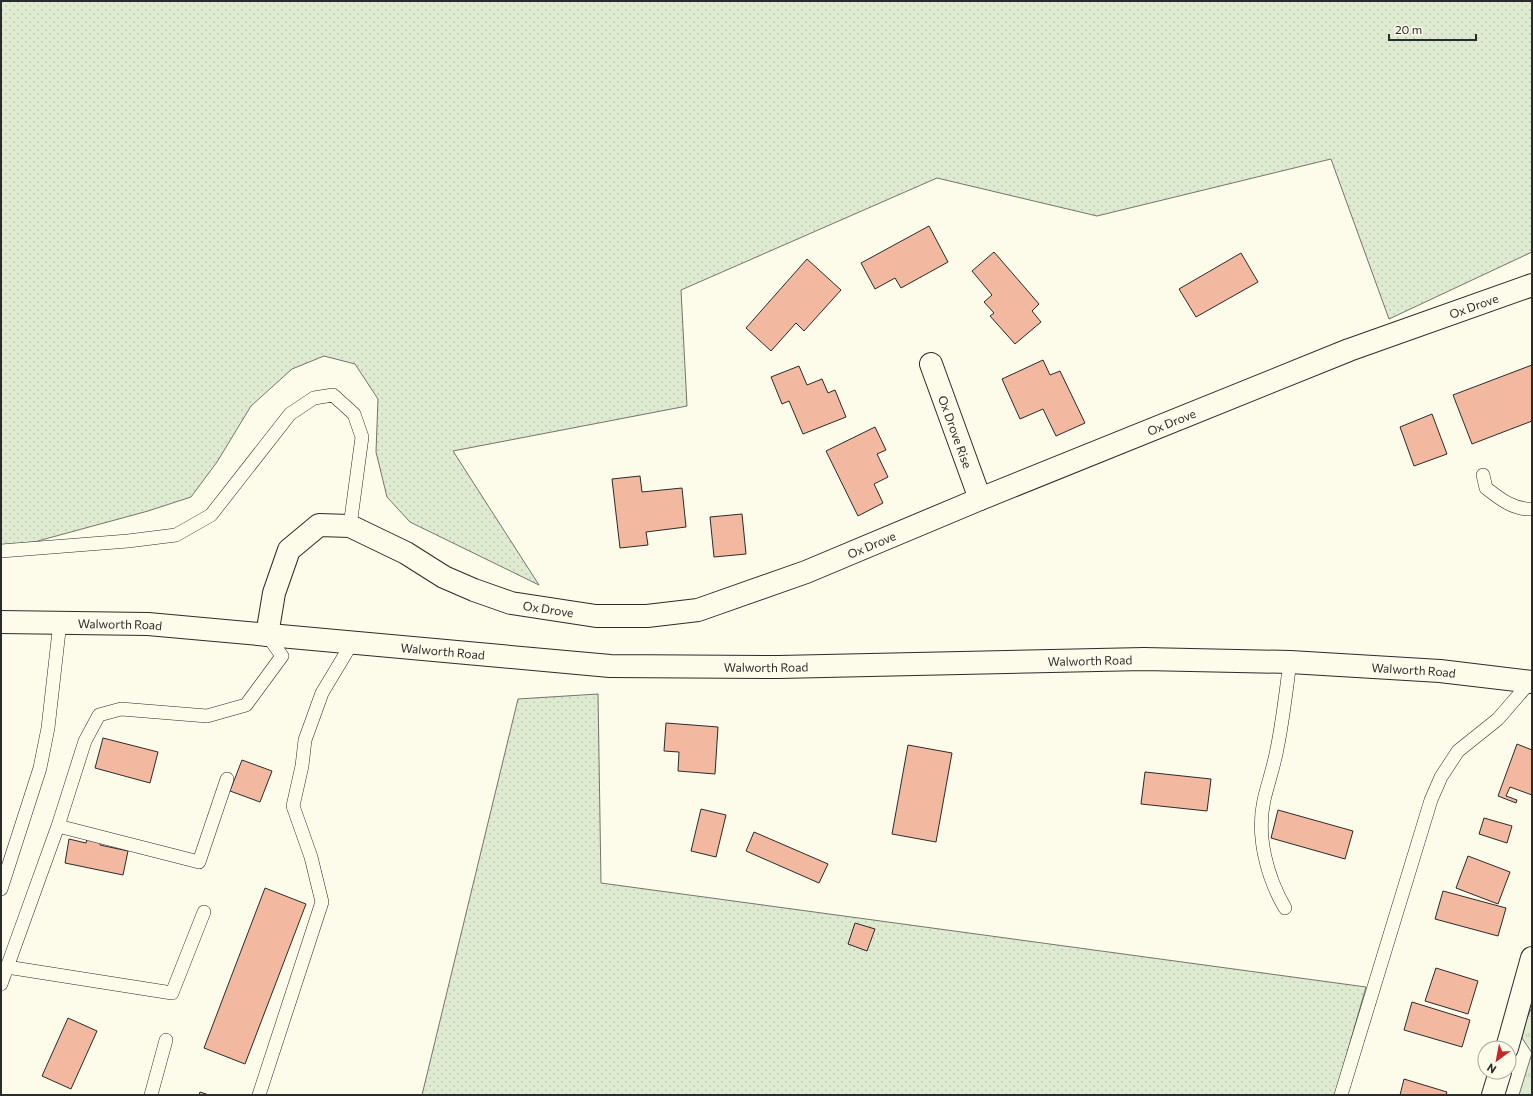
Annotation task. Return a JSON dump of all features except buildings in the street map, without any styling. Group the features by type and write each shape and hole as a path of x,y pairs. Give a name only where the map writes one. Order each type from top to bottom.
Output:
{"street":[{"name":"Ox Drove","path":"267,635 274,593 289,550 319,525 350,526 406,553 444,577 474,590 511,603 596,616 647,616 698,610 806,572 1349,350 1532,285"},
{"name":"Ox Drove Rise","path":"931,364 980,500"},
{"name":"Walworth Road","path":"1,622 148,624 610,666 779,667 1144,659 1290,662 1440,671 1531,682"},
{"path":"1509,1040 1530,972"},
{"path":"1493,1095 1498,1080"}],"lane":[{"path":"1,551 128,541 176,534 212,515 290,414 314,398 333,395 354,414 362,437 350,526"},
{"path":"1483,475 1486,488 1502,501 1523,510 1532,509"},
{"path":"1,890 40,768 48,728 60,622"},
{"path":"1,984 58,826 84,741 99,716 121,709 207,716 246,705 282,656 267,635"},
{"path":"259,1095 322,902 311,857 293,806 302,766 305,740 322,693 352,643"},
{"path":"1285,908 1275,890 1265,855 1262,824 1264,801 1277,750 1290,662"},
{"path":"1341,1095 1431,800 1440,777 1458,751 1498,719 1531,682"},
{"path":"58,826 198,862 227,780"},
{"path":"7,967 172,993 204,912"},
{"path":"151,1095 166,1040"}],"green space":[{"path":"1,1 1532,1 1532,252 1389,319 1331,159 1097,216 937,178 681,290 687,406 453,451 539,585 410,522 387,497 376,452 378,399 355,364 324,356 292,369 251,406 217,462 191,497 148,511 1,551"},
{"path":"598,694 601,883 1366,987 1335,1095 422,1095 518,699"},
{"path":"1532,1007 1532,1053 1522,1038 1526,1020"},
{"path":"1532,1053 1532,1095 1519,1095"}]}
